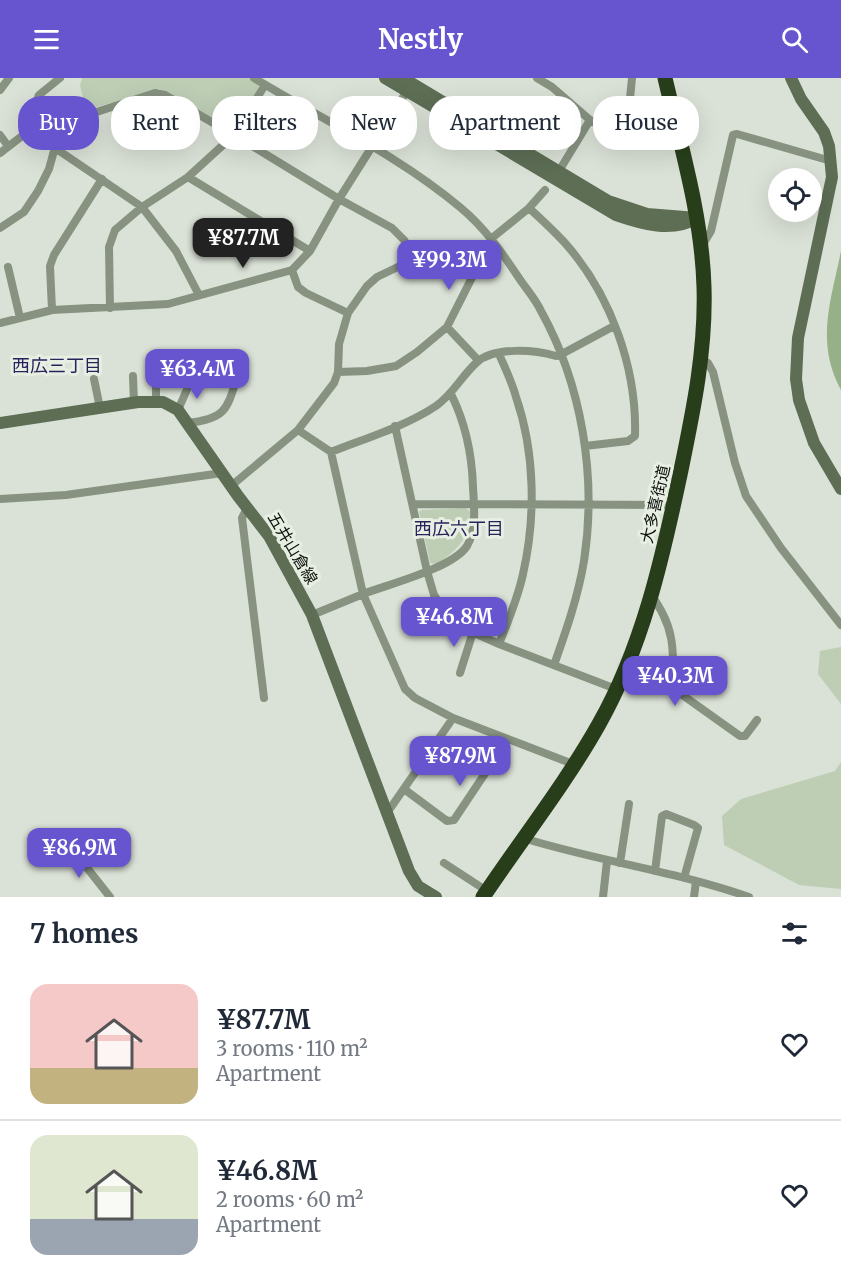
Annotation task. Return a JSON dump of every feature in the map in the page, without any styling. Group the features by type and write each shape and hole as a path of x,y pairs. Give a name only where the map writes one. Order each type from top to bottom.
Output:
{"highway":[{"name":"大多喜街道","path":"485,894 599,724 635,644 674,505 702,359 704,286 697,218 665,78"}],"street":[{"path":"0,90 9,78"},
{"path":"0,153 44,119 46,112 37,100 39,95 60,78"},
{"path":"254,78 330,123"},
{"path":"385,78 409,82 608,201 632,211 697,218"},
{"path":"537,78 552,87 590,120 622,134 626,133 632,78"},
{"path":"546,78 552,87"},
{"path":"792,78 801,99 824,132 831,161 832,177 798,338 796,379 799,400 814,443 841,489"},
{"path":"401,96 409,82"},
{"path":"409,82 616,215 645,223 674,226 685,225 697,218"},
{"path":"258,96 265,85"},
{"path":"99,111 155,93 165,95 212,122"},
{"path":"559,171 590,120"},
{"path":"701,247 711,231 733,135 737,134 831,161"},
{"path":"0,135 8,146"},
{"path":"0,228 24,212 38,191 54,150"},
{"path":"58,150 142,207 186,266 199,295"},
{"path":"110,308 108,267 111,238 114,231 142,207 188,177 218,150"},
{"path":"231,486 298,430 334,383 338,372 339,344 348,313 367,286 378,276 404,264 409,249 393,228 339,199 259,150"},
{"path":"0,323 52,310 168,304 292,270 310,251 369,150"},
{"path":"376,150 415,173 462,208 492,238 541,310 561,355 575,397 585,446 589,504 581,573 567,629 554,665"},
{"path":"188,177 310,251"},
{"path":"52,310 50,266 54,255 102,178"},
{"path":"338,372 380,370 396,366 447,327 492,238 529,208 545,190"},
{"path":"529,208 566,244 597,287 614,326 632,380 636,414 635,436 628,441 585,446"},
{"path":"8,267 20,318"},
{"path":"292,270 298,287 348,313"},
{"path":"331,452 427,411 451,394 478,360 527,350 561,355 614,326"},
{"path":"447,327 478,360"},
{"path":"499,354 516,397 527,436 532,504 523,575 499,644"},
{"path":"702,359 708,363 712,372 735,463 746,496 781,548 841,625"},
{"path":"156,402 156,383 165,369"},
{"path":"187,423 217,417 227,407 238,374"},
{"path":"133,376 134,403"},
{"path":"0,423 134,403 163,402 178,410 192,378"},
{"path":"94,379 100,408"},
{"path":"312,615 452,560 466,547 474,526 469,445 461,414 451,394"},
{"name":"五井山倉線","path":"178,410 269,536 312,615 418,892 436,897"},
{"path":"395,426 427,571 440,607 460,627 616,689"},
{"path":"298,430 331,452 363,594 405,689 415,698 453,718 573,764"},
{"path":"0,499 66,495 222,473"},
{"path":"413,504 674,505"},
{"path":"247,508 242,518 264,698"},
{"path":"651,593 665,617 671,636 675,686 681,694 740,736 745,736 757,720"},
{"path":"460,673 473,632"},
{"path":"387,813 453,718"},
{"path":"404,789 447,820 454,820 508,739"},
{"path":"620,864 628,804"},
{"path":"655,871 662,816 666,814 698,828 684,878"},
{"path":"523,838 565,852 684,878 748,897"},
{"path":"69,845 110,897"},
{"path":"603,897 607,861"},
{"path":"444,863 485,894"},
{"path":"694,897 696,881"}],"shaded area":[{"path":"82,78 250,78 258,83 259,88 254,96 212,96 212,118 200,112 200,96 172,96 160,89 135,96 111,96 111,103 99,106 99,96 83,96 80,85"},
{"path":"841,251 841,390 833,372 827,338 830,304"},
{"path":"465,508 470,511 470,520 465,536 456,549 436,564 430,563 419,512"},
{"path":"841,647 841,704 818,674 820,651"},
{"path":"841,762 841,889 799,885 724,845 722,816 741,799 835,771"}],"district":[{"name":"西広三丁目","path":"57,365"},
{"name":"西広六丁目","path":"459,528"}]}
